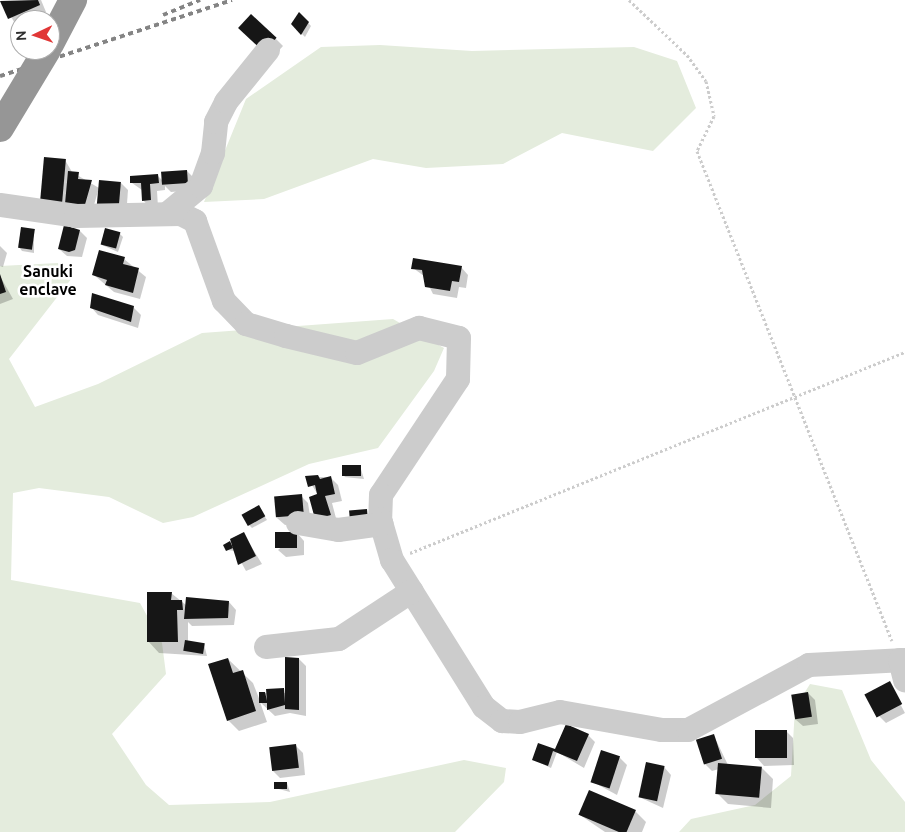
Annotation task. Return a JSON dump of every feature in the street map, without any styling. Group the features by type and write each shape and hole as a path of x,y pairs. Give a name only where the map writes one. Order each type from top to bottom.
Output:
{"highway":[{"path":"60,25 73,0"},
{"path":"0,128 40,60"}],"street":[{"path":"167,214 201,186 223,109 268,50"},
{"path":"0,205 76,216 181,214 195,221 215,286 246,324 357,353 419,328 459,338 458,379 381,495 382,524 392,560 484,707 502,721 520,722 560,712 662,730 688,730 809,665 903,667"},
{"path":"298,523 338,530 382,524"},
{"path":"266,647 339,639 412,591"}],"path":[{"path":"629,0 687,55 706,80 714,116 697,151 903,667"},
{"path":"392,560 905,352"}],"green space":[{"path":"380,45 472,51 634,47 677,61 696,108 653,151 562,133 503,164 426,168 373,159 264,199 204,202 246,99 321,47"},
{"path":"58,263 72,278 9,359 35,407 98,384 202,333 393,319 444,348 434,371 378,448 309,464 193,517 163,523 109,497 39,488 13,493 11,580 140,603 162,643 166,674 112,734 146,785 169,805 270,802 464,760 506,768 504,782 455,832 0,832 0,266"},
{"path":"810,684 842,690 871,760 905,802 905,832 679,832 691,819 755,805 791,776 795,708"}],"building":[{"path":"38,0 40,5 29,10 10,10 10,18 8,19 0,1"},
{"path":"299,12 309,22 301,35 291,24"},
{"path":"251,14 277,38 264,52 238,28"},
{"path":"44,157 66,159 62,207 40,205"},
{"path":"187,170 188,183 162,185 161,172"},
{"path":"68,171 79,172 78,179 92,180 84,208 65,204"},
{"path":"158,174 159,183 150,184 151,200 142,201 141,183 130,183 130,176"},
{"path":"99,180 121,182 118,210 97,208"},
{"path":"64,225 80,230 75,250 69,252 58,249"},
{"path":"21,227 35,229 32,250 18,248"},
{"path":"105,228 120,232 116,249 101,244"},
{"path":"99,250 125,257 123,264 139,268 133,293 105,285 107,280 92,275"},
{"path":"413,258 462,266 459,282 452,281 450,291 425,287 422,270 411,269"},
{"path":"0,274 6,292 0,294"},
{"path":"92,293 134,306 131,322 90,308"},
{"path":"342,465 361,465 361,476 342,476"},
{"path":"318,475 320,479 331,476 335,494 325,496 331,515 315,519 309,497 317,494 315,485 308,487 305,476"},
{"path":"302,494 304,515 276,517 274,496"},
{"path":"259,505 265,516 248,526 242,515"},
{"path":"367,509 368,521 350,523 349,511"},
{"path":"244,532 256,556 238,565 230,539"},
{"path":"275,532 297,532 297,548 275,548"},
{"path":"230,541 233,548 226,551 223,545"},
{"path":"147,592 172,592 171,600 182,600 183,610 177,610 178,642 147,642"},
{"path":"186,597 229,601 228,618 184,619"},
{"path":"185,640 205,643 203,654 183,651"},
{"path":"285,657 299,658 299,710 285,709 285,705 267,710 267,703 259,703 259,692 265,692 267,701 266,689 284,688 285,703"},
{"path":"228,658 233,673 243,670 256,711 227,721 208,664"},
{"path":"890,681 902,704 877,718 864,695"},
{"path":"808,692 812,717 795,719 791,695"},
{"path":"566,724 589,734 577,761 553,751 548,766 532,760 538,743 555,749"},
{"path":"755,730 787,730 787,758 755,758"},
{"path":"714,734 722,759 704,765 696,740"},
{"path":"296,744 299,768 272,771 269,747"},
{"path":"601,750 620,756 610,789 590,782"},
{"path":"646,762 665,766 657,801 639,797"},
{"path":"718,763 762,767 759,798 715,794"},
{"path":"274,782 287,782 287,789 274,789"},
{"path":"589,790 636,810 627,832 619,832 578,815"}],"railway":[{"path":"163,15 200,0"},
{"path":"0,76 232,0"}],"district":[{"name":"Sanuki enclave","path":"48,280"}]}
